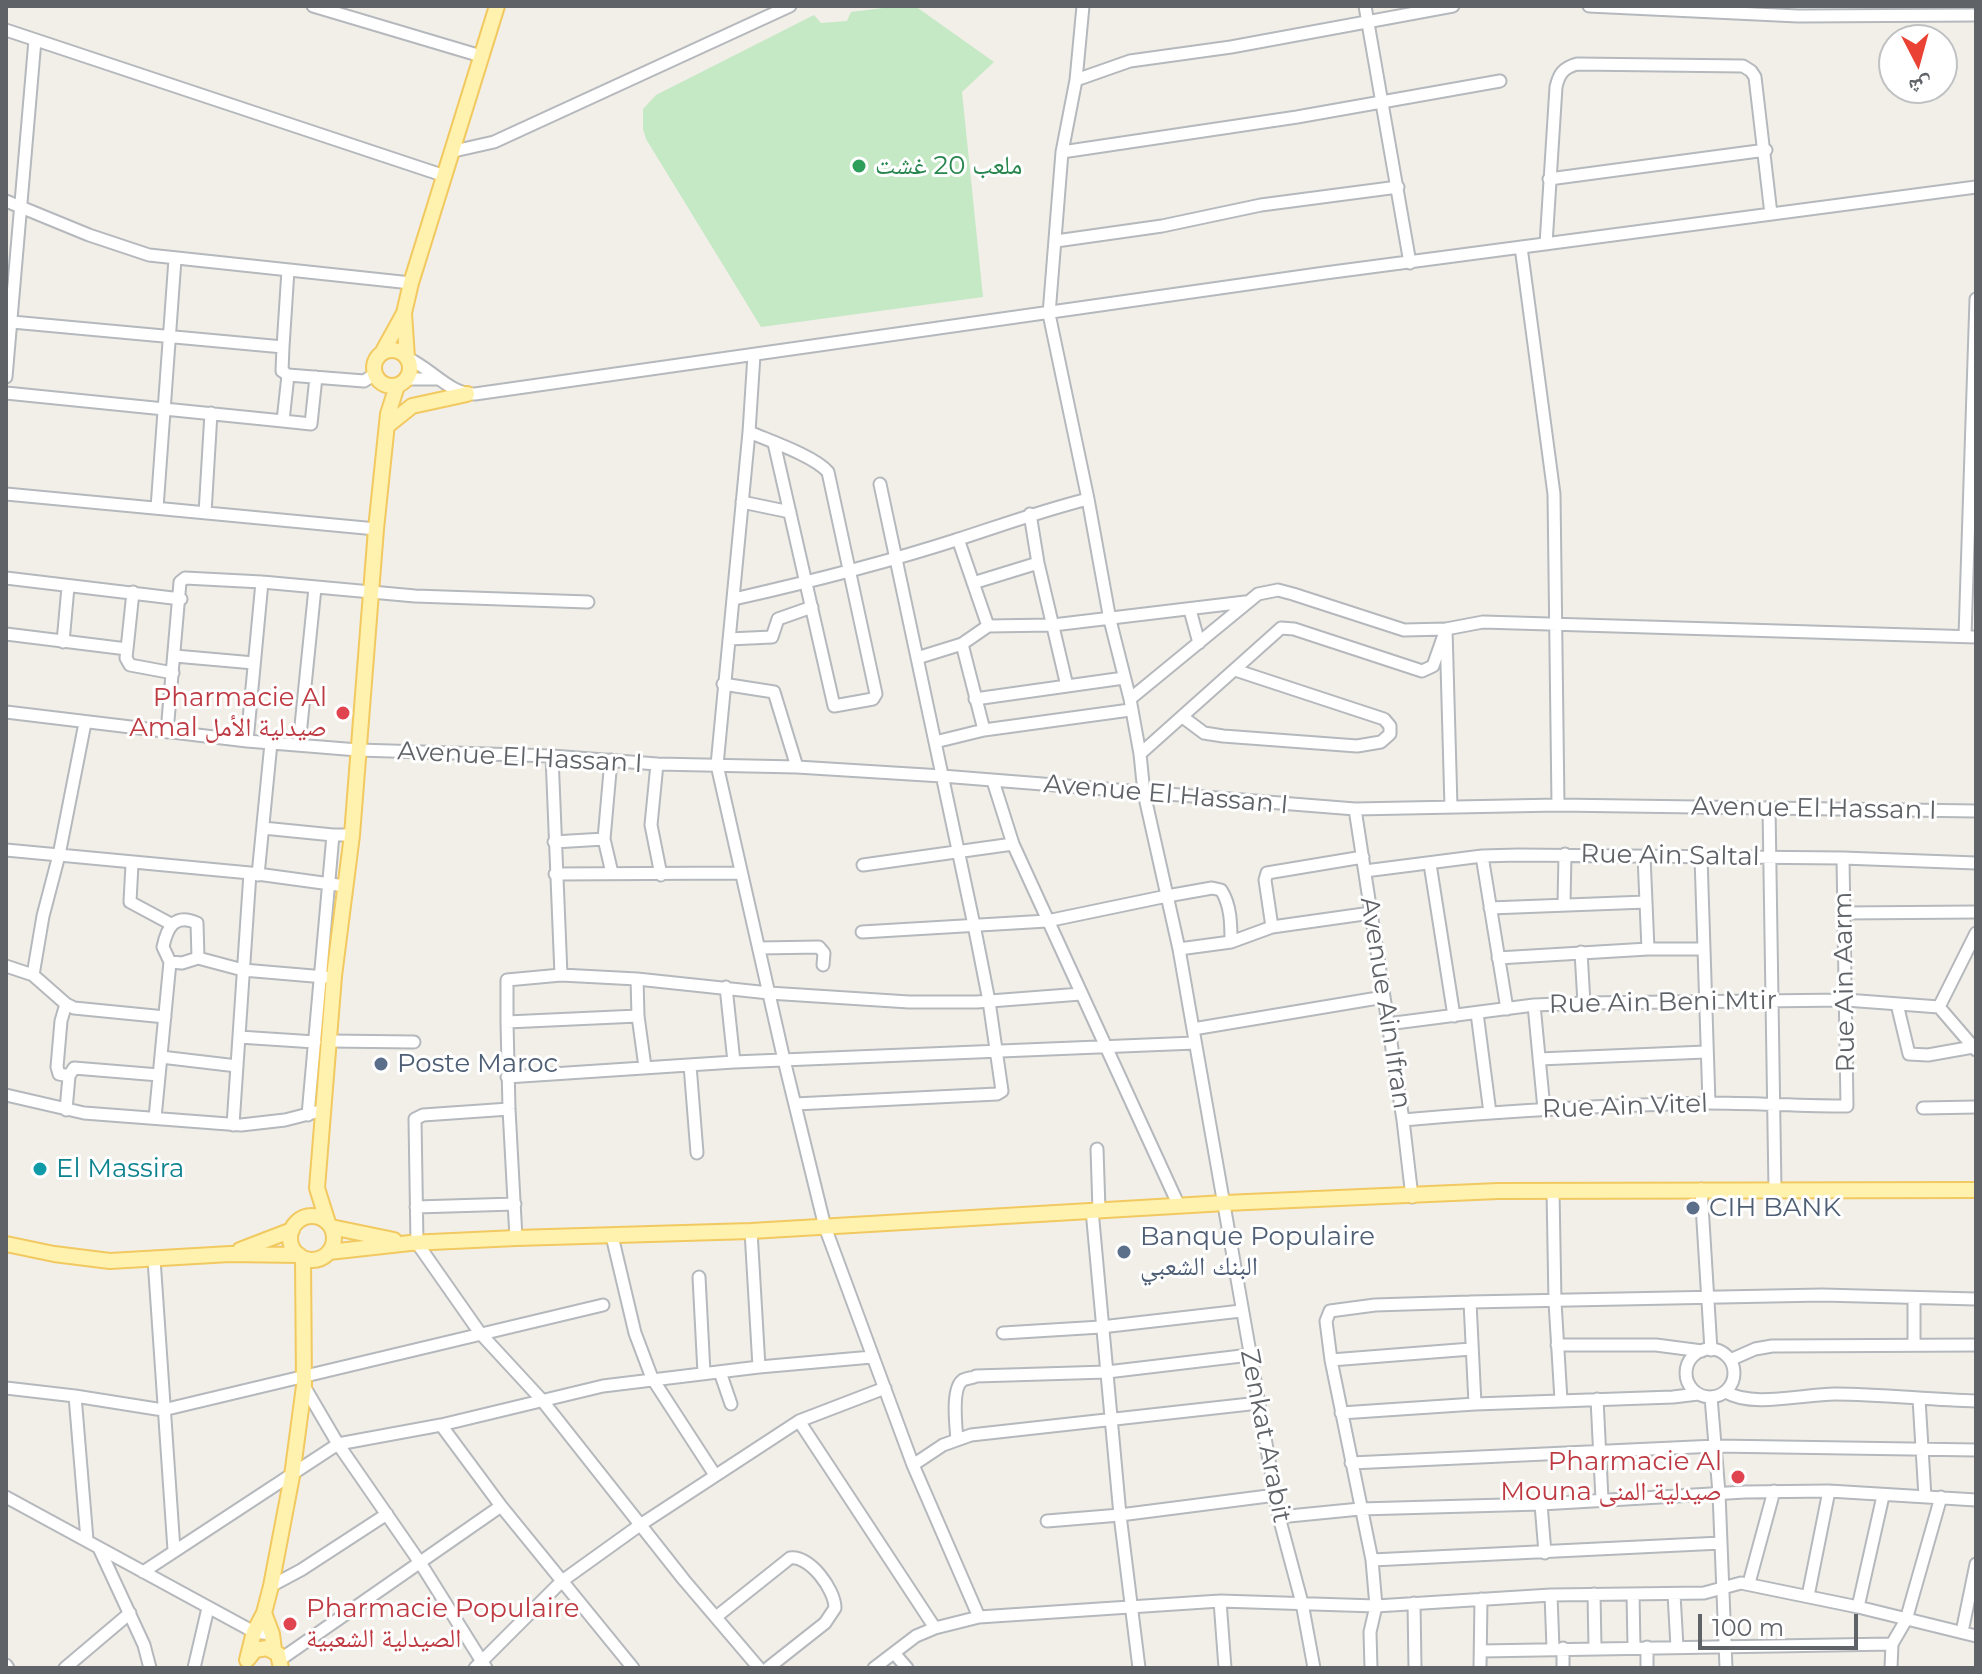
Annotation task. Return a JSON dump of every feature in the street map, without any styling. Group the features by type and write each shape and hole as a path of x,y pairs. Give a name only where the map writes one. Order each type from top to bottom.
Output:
{"main road":[{"path":"387,420 375,362 404,313 497,6"},
{"path":"312,1256 291,1244 296,1225 317,1188 324,1110 322,1042 327,977 352,835 387,420 410,369 404,313"},
{"path":"382,353 398,351 407,358"},
{"path":"376,376 386,385 402,382"},
{"path":"387,420 412,406 467,394"},
{"path":"247,1664 254,1632 264,1613 271,1586 292,1476 303,1381 305,1302 312,1256 334,1240 317,1188"},
{"path":"6,1244 110,1261 230,1254 312,1256 413,1243 751,1231 1225,1203 1553,1190 1976,1190"},
{"path":"230,1254 318,1217 330,1225 413,1243"},
{"path":"264,1613 281,1662"},
{"path":"247,1664 250,1655 261,1648 281,1662"}],"street":[{"path":"313,6 481,56"},
{"path":"454,151 494,142 790,6"},
{"name":"Zenkat Arabit","path":"1083,6 1076,80 1062,152 1049,314 1140,754 1144,793 1179,949 1279,1517 1302,1603 1314,1668"},
{"path":"1365,6 1410,263"},
{"path":"1076,80 1130,61 1218,49 1453,6"},
{"path":"1589,6 1976,15"},
{"path":"6,30 445,176"},
{"path":"6,377 35,40"},
{"path":"1546,244 1559,75 1569,66 1577,64 1747,67 1755,77 1766,150 1771,214"},
{"path":"1062,152 1297,117 1500,81"},
{"path":"1549,179 1766,150"},
{"path":"1056,241 1162,226 1261,205 1398,187"},
{"path":"407,358 422,364 440,380 467,394 1976,187"},
{"path":"6,201 149,255 411,283"},
{"path":"1521,247 1554,494 1558,805"},
{"path":"157,508 175,259"},
{"path":"288,270 282,371 288,375 364,381 376,376"},
{"path":"935,742 984,730 1130,705 1246,602 1258,594 1278,590 1404,630 1446,629 1483,622 1971,636 1976,299"},
{"path":"12,322 283,347"},
{"path":"754,355 717,765 825,1227 913,1465 979,1617"},
{"path":"283,421 288,375"},
{"path":"6,393 311,424 316,377"},
{"path":"402,382 440,380"},
{"path":"205,513 211,413"},
{"path":"749,432 774,443 820,465 828,472 876,694 873,699 834,706 774,443"},
{"path":"795,1104 1000,1093 1002,1088 974,925 880,484"},
{"path":"6,494 376,529"},
{"path":"734,599 850,571 1030,514 1088,499"},
{"path":"742,502 790,512"},
{"path":"1030,514 1038,563 1067,686"},
{"path":"958,539 988,626"},
{"path":"973,583 1038,563"},
{"path":"6,578 181,599"},
{"path":"167,732 181,599 180,582 185,578 371,592 588,602"},
{"path":"247,741 262,582"},
{"path":"63,642 68,587"},
{"path":"299,745 315,588"},
{"path":"133,592 126,658 130,665 173,673"},
{"path":"917,658 962,644 988,626 1110,620 1246,602"},
{"path":"729,639 772,637 778,619 812,607"},
{"path":"1190,610 1199,643"},
{"path":"1140,754 1184,718 1275,631 1287,627 1422,671 1433,666 1446,629"},
{"path":"1446,629 1451,807"},
{"path":"6,634 127,649"},
{"path":"962,644 984,730"},
{"path":"175,656 254,663"},
{"path":"1184,718 1204,733 1223,736 1357,746 1381,742 1390,734 1390,726 1384,719 1235,670"},
{"path":"975,699 1124,678"},
{"path":"723,684 774,692 797,767"},
{"name":"Avenue El Hassan I","path":"6,712 247,741 358,750 552,756 657,764 797,767 1355,809 1558,805 1976,811"},
{"path":"33,975 85,723"},
{"path":"233,1125 243,970 254,874 263,828 271,743"},
{"path":"552,756 561,975"},
{"path":"611,760 604,839 612,873"},
{"path":"657,764 651,825 661,875"},
{"path":"993,781 1013,844 1179,1206"},
{"path":"1769,807 1775,1190"},
{"name":"Avenue Ain Ifran","path":"1355,809 1412,1197"},
{"path":"263,828 352,835"},
{"path":"170,962 182,963 198,958 243,970 327,977 333,835"},
{"path":"554,842 604,839"},
{"path":"863,865 1013,844"},
{"path":"6,850 345,886"},
{"path":"1564,904 1565,854"},
{"name":"Rue Ain Saltal","path":"1365,871 1482,856 1565,854 1976,863"},
{"path":"1482,856 1507,1009"},
{"path":"1644,856 1648,949"},
{"path":"1272,927 1265,880 1267,873 1363,857"},
{"path":"1701,857 1709,1103"},
{"name":"Rue Ain Aarm","path":"1843,858 1847,1106"},
{"path":"132,864 130,902 171,924"},
{"path":"1430,864 1454,1016"},
{"path":"555,874 740,873"},
{"path":"862,932 1047,921 1212,888 1221,890 1226,900 1231,942"},
{"path":"1490,908 1646,902"},
{"path":"1843,913 1976,912"},
{"path":"1179,949 1231,942 1272,927 1371,913"},
{"path":"155,1118 170,962 163,947 171,924 178,919 197,923 198,958"},
{"path":"1975,1047 1939,1007 1976,933"},
{"path":"759,948 819,947 824,953 823,965"},
{"path":"1498,958 1648,949 1703,949"},
{"path":"1581,952 1584,1003"},
{"path":"6,966 33,975 74,1008 165,1017"},
{"path":"516,1238 507,1077 507,980 561,975 637,979 896,1002 989,1001 1081,994"},
{"path":"637,979 645,1067"},
{"path":"726,987 734,1062"},
{"path":"1193,1029 1384,997"},
{"name":"Rue Ain Beni Mtir","path":"1387,1024 1534,1005 1584,1003 1846,1000 1939,1007"},
{"path":"66,1004 61,1021 57,1067 59,1074 69,1076"},
{"path":"1897,1004 1909,1054 1928,1055 1975,1047"},
{"path":"1534,1005 1544,1109"},
{"path":"1477,1013 1490,1113"},
{"path":"507,1022 638,1016"},
{"path":"239,1037 322,1042 414,1042"},
{"path":"308,1115 322,1042"},
{"path":"507,1077 734,1062 1195,1043"},
{"path":"1539,1059 1705,1052"},
{"path":"161,1057 237,1066"},
{"path":"690,1065 697,1153"},
{"path":"66,1110 69,1076 74,1068 159,1075"},
{"path":"6,1095 66,1110 233,1125 285,1120 324,1110"},
{"name":"Rue Ain Vitel","path":"1403,1120 1544,1109 1709,1103 1847,1106"},
{"path":"1923,1108 1976,1107"},
{"path":"509,1109 423,1115 415,1119 416,1207 413,1243 480,1333 541,1399 640,1525 759,1668"},
{"path":"1097,1149 1101,1327 1139,1667 1126,1668"},
{"path":"1701,1189 1709,1299 1706,1350"},
{"path":"1553,1190 1561,1400"},
{"path":"416,1207 515,1204"},
{"path":"751,1231 759,1367"},
{"path":"612,1236 635,1333 652,1378 715,1475"},
{"path":"154,1259 174,1550"},
{"path":"699,1277 704,1373"},
{"path":"1371,1668 1370,1632 1376,1606 1372,1560 1331,1360 1326,1316 1334,1310 1375,1305 1470,1302 1822,1295 1976,1299"},
{"path":"1914,1299 1914,1344"},
{"path":"1470,1302 1475,1404"},
{"path":"6,1388 163,1410 303,1381 480,1333 603,1305"},
{"path":"1003,1333 1101,1327 1241,1311"},
{"path":"1341,1413 1698,1394 1711,1397 1726,1392 1733,1381 1734,1370 1730,1360 1722,1353 1656,1345 1557,1345"},
{"path":"1730,1360 1755,1349 1772,1346 1976,1345"},
{"path":"1331,1360 1471,1349"},
{"path":"1698,1394 1686,1376 1687,1366 1693,1357 1706,1350"},
{"path":"957,1440 958,1386 976,1376 1107,1372 1250,1355"},
{"path":"143,1572 338,1444 441,1425 541,1399 652,1378 872,1357"},
{"path":"720,1372 731,1404"},
{"path":"303,1381 338,1444 421,1564 481,1666 562,1581 640,1525 799,1421 885,1388"},
{"path":"1726,1392 1734,1397 1751,1398 1834,1394 1976,1401"},
{"path":"75,1396 87,1540"},
{"path":"1711,1397 1719,1493 1726,1668"},
{"path":"1597,1399 1602,1499"},
{"path":"1919,1399 1925,1497"},
{"path":"913,1465 943,1445 1000,1430 1259,1403"},
{"path":"799,1421 935,1628"},
{"path":"441,1425 501,1506 633,1668"},
{"path":"1351,1463 1716,1446 1976,1450"},
{"path":"1749,1583 1774,1491"},
{"path":"1279,1517 1360,1509 1541,1504 1774,1491 1829,1491 1976,1500"},
{"path":"1808,1596 1829,1491"},
{"path":"1047,1521 1276,1495"},
{"path":"1858,1607 1883,1496"},
{"path":"6,1497 254,1632 272,1634"},
{"path":"1891,1668 1892,1644 1906,1620 1941,1497"},
{"path":"1541,1504 1545,1553"},
{"path":"281,1662 501,1506"},
{"path":"271,1586 387,1514"},
{"path":"1372,1560 1721,1543"},
{"path":"99,1548 144,1645 150,1668"},
{"path":"716,1617 790,1558 804,1560 832,1593 835,1608 825,1623 768,1668"},
{"path":"1962,1632 1976,1564"},
{"path":"874,1668 916,1636 979,1617 1220,1601 1376,1606 1551,1595 1674,1594 1712,1592 1749,1583 1976,1636"},
{"path":"1594,1594 1595,1647"},
{"path":"1633,1594 1640,1647 1647,1668"},
{"path":"1674,1594 1677,1647"},
{"path":"1551,1595 1563,1668"},
{"path":"1480,1668 1481,1599"},
{"path":"1220,1601 1225,1668"},
{"path":"1414,1603 1415,1668"},
{"path":"194,1668 208,1608"},
{"path":"65,1668 130,1613"},
{"path":"1481,1651 1892,1644"},
{"path":"894,1653 907,1668"}],"green space":[{"path":"915,6 994,62 962,92 983,297 761,327 646,139 643,109 656,95 814,15 821,23 847,21 851,12"}],"place":[{"name":"ملعب 20 غشت","path":"859,166"},
{"name":"Pharmacie Al Amal صيدلية الأمل","path":"343,713"},
{"name":"Poste Maroc","path":"381,1064"},
{"name":"El Massira","path":"40,1169"},
{"name":"CIH BANK","path":"1693,1208"},
{"name":"Banque Populaire البنك الشعبي","path":"1124,1252"},
{"name":"Pharmacie Al Mouna صيدلية المنى","path":"1738,1477"},
{"name":"Pharmacie Populaire الصيدلية الشعبية","path":"290,1624"}]}
